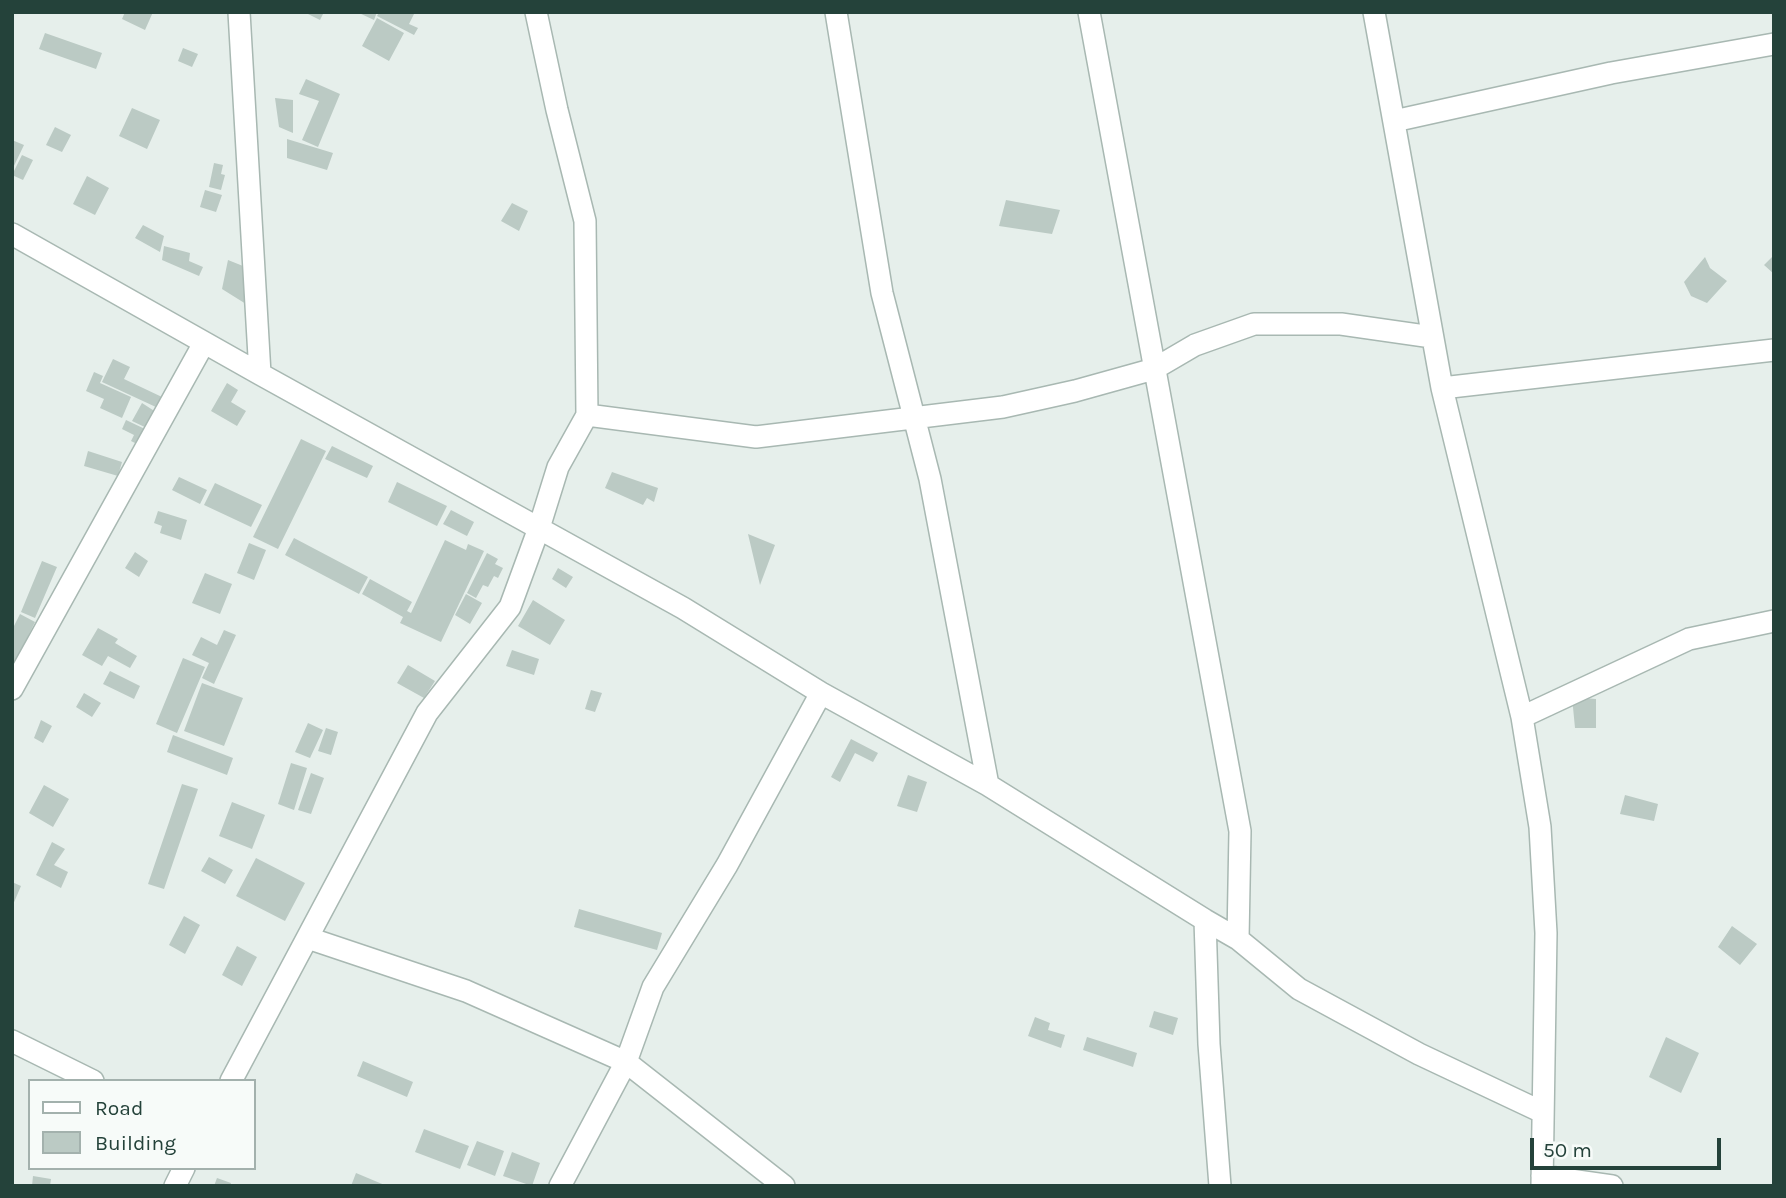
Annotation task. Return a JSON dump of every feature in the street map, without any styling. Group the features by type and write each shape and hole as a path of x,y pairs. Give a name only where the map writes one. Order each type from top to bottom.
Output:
{"street":[{"path":"239,12 260,374"},
{"path":"232,1079 427,713 510,607 558,467 587,415 585,220 536,12"},
{"path":"836,12 882,293 930,479 988,785"},
{"path":"1089,12 1240,831 1238,939"},
{"path":"1374,12 1442,388 1522,717 1540,827 1546,933 1542,1181 1612,1186"},
{"path":"1394,121 1611,73 1774,44"},
{"path":"12,234 682,608 821,693 988,785 1238,939 1299,989 1419,1054 1542,1112"},
{"path":"587,415 756,437 1003,407 1075,391 1154,369 1195,345 1254,324 1341,324 1432,337"},
{"path":"12,689 204,343"},
{"path":"1442,388 1774,351"},
{"path":"1522,717 1689,639 1774,621"},
{"path":"560,1186 626,1062 653,987 727,865 821,693"},
{"path":"1205,920 1209,1044 1220,1186"},
{"path":"308,938 466,991 626,1062 784,1186"},
{"path":"12,1041 89,1079"},
{"path":"175,1186 183,1170"}],"building":[{"path":"125,12 153,12 145,30 122,19"},
{"path":"304,12 324,12 320,20"},
{"path":"357,12 377,12 374,20"},
{"path":"379,12 415,12 409,24 418,28 414,35 377,16"},
{"path":"377,18 404,33 389,61 362,46"},
{"path":"45,33 102,53 96,69 39,49"},
{"path":"183,48 198,54 192,67 178,61"},
{"path":"306,79 340,94 318,147 302,140 319,101 299,94"},
{"path":"275,98 293,100 293,133 279,127"},
{"path":"132,108 160,120 147,149 119,136"},
{"path":"55,127 71,135 62,152 46,145"},
{"path":"287,139 333,153 327,170 287,158"},
{"path":"12,140 24,145 12,170"},
{"path":"22,155 33,160 23,180 12,175"},
{"path":"214,163 223,165 221,174 225,175 221,190 209,187"},
{"path":"87,176 109,188 95,215 73,204"},
{"path":"205,190 222,195 216,212 200,207"},
{"path":"1006,200 1060,210 1052,234 999,226"},
{"path":"512,203 528,211 519,231 501,221"},
{"path":"143,225 164,236 160,252 135,238"},
{"path":"164,246 190,253 189,261 203,267 199,276 162,260"},
{"path":"1774,255 1774,274 1764,265"},
{"path":"1705,257 1710,268 1727,281 1707,303 1691,296 1684,282"},
{"path":"228,260 243,266 246,304 222,289"},
{"path":"113,359 130,367 124,379 162,397 158,408 102,382"},
{"path":"94,372 103,376 100,383 131,397 122,418 100,408 104,399 86,391"},
{"path":"227,383 238,390 231,402 246,411 237,426 211,411"},
{"path":"142,403 159,414 151,430 132,421"},
{"path":"126,420 145,429 137,444 131,441 134,435 122,429"},
{"path":"301,439 326,451 278,549 253,537"},
{"path":"332,446 373,466 367,478 325,459"},
{"path":"88,451 122,462 118,476 84,466"},
{"path":"612,472 658,488 654,502 647,498 643,505 605,488"},
{"path":"179,477 207,490 200,504 172,490"},
{"path":"397,482 447,506 437,526 388,502"},
{"path":"215,483 262,505 251,527 204,505"},
{"path":"451,510 474,522 467,536 443,524"},
{"path":"158,511 187,520 181,540 160,533 162,526 154,523"},
{"path":"748,534 775,545 760,585"},
{"path":"294,538 368,577 359,594 285,555"},
{"path":"445,540 466,550 468,544 484,551 441,642 400,623 403,617 362,594 370,579 412,602 407,611 411,613"},
{"path":"249,543 266,550 254,580 237,573"},
{"path":"135,552 148,561 139,577 125,568"},
{"path":"487,553 498,559 495,564 503,568 498,578 494,576 488,587 483,585 476,598 467,593"},
{"path":"42,561 57,567 35,618 21,612"},
{"path":"558,568 573,577 566,588 552,579"},
{"path":"205,573 232,584 220,614 192,603"},
{"path":"466,594 482,603 470,624 455,615"},
{"path":"533,600 565,620 550,645 518,626"},
{"path":"20,614 35,622 12,669 12,630"},
{"path":"98,628 118,639 115,643 137,656 130,668 108,656 102,666 82,655"},
{"path":"224,630 236,635 214,684 202,678 209,663 192,655 201,637 217,645"},
{"path":"512,650 539,659 534,675 506,666"},
{"path":"183,658 205,667 177,733 156,724"},
{"path":"408,665 435,681 424,698 397,683"},
{"path":"110,671 140,686 134,699 103,684"},
{"path":"202,683 243,698 224,746 184,731"},
{"path":"591,690 602,693 595,712 585,709"},
{"path":"84,693 101,703 92,717 76,707"},
{"path":"1572,697 1596,699 1596,728 1575,728"},
{"path":"41,720 52,726 43,743 34,738"},
{"path":"308,723 323,730 310,758 295,752"},
{"path":"326,728 338,732 331,755 318,751"},
{"path":"173,735 233,758 227,775 167,752"},
{"path":"851,739 878,753 873,762 855,753 840,782 831,777"},
{"path":"291,763 307,768 294,810 278,804"},
{"path":"311,773 324,778 311,814 298,810"},
{"path":"908,775 927,782 917,812 897,806"},
{"path":"182,784 198,789 164,889 148,884"},
{"path":"44,785 69,799 53,827 29,813"},
{"path":"1625,795 1658,804 1654,821 1620,814"},
{"path":"232,802 265,815 252,849 219,836"},
{"path":"52,842 65,849 54,865 68,872 61,888 36,875"},
{"path":"209,857 233,870 225,884 201,871"},
{"path":"256,858 305,883 285,921 236,896"},
{"path":"12,882 21,886 12,907"},
{"path":"579,909 662,933 657,950 574,927"},
{"path":"184,916 200,925 185,954 169,945"},
{"path":"1732,926 1757,944 1740,965 1718,947"},
{"path":"237,946 257,957 242,986 222,975"},
{"path":"1154,1011 1178,1018 1173,1035 1149,1027"},
{"path":"1035,1017 1050,1023 1048,1030 1065,1035 1061,1048 1028,1036"},
{"path":"1087,1037 1137,1053 1133,1067 1083,1050"},
{"path":"1666,1037 1699,1053 1681,1093 1649,1077"},
{"path":"363,1061 413,1082 407,1097 357,1076"},
{"path":"424,1129 469,1146 460,1169 415,1152"},
{"path":"477,1141 504,1151 495,1176 467,1165"},
{"path":"512,1152 540,1163 532,1186 503,1176"},
{"path":"356,1173 387,1186 351,1186"},
{"path":"33,1176 51,1179 50,1186 32,1186"},
{"path":"217,1178 231,1183 230,1186 214,1186"}]}
